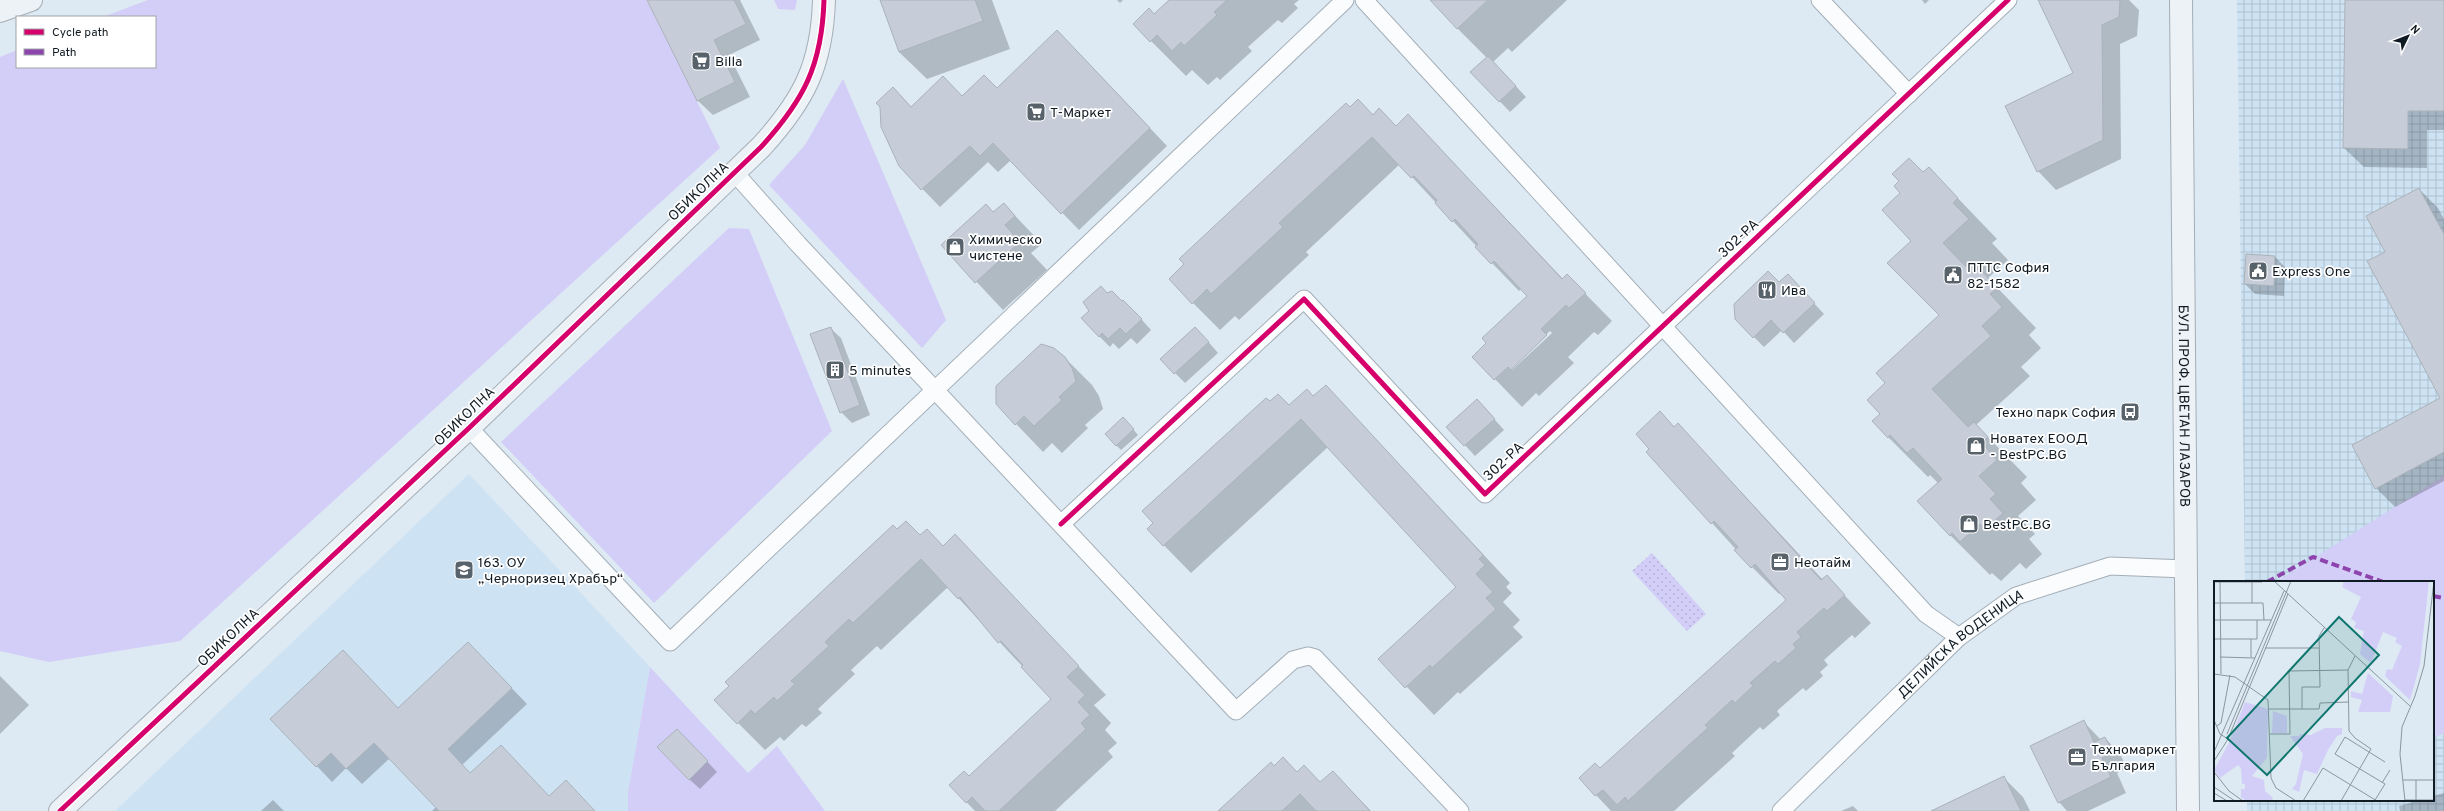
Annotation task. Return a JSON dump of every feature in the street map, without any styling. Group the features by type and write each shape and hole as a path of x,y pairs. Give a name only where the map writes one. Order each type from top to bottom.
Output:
{"street":[{"path":"0,11 31,0"},
{"name":"ОБИКОЛНА","path":"60,811 469,428 734,172 785,120 805,89 822,39 824,0"},
{"path":"469,428 670,642 1345,0"},
{"path":"1364,0 1926,614 1959,637"},
{"path":"1820,0 1909,94"},
{"name":"302-РА","path":"1061,524 1304,299 1485,494 2008,0"},
{"name":"БУЛ. ПРОФ. ЦВЕТАН ЛАЗАРОВ","path":"2181,0 2188,811"},
{"path":"734,172 798,244 1236,711 1293,660 1308,656 1315,658 1460,811"},
{"name":"ДЕЛИЙСКА ВОДЕНИЦА","path":"1781,811 1959,637 2016,596 2110,566 2185,569"}],"shaded area":[{"path":"148,0 647,0 720,148 180,641 49,662 0,651 0,57 16,50 16,68 156,68 156,16 106,16"},
{"path":"774,0 797,0 795,10 778,9"},
{"path":"2237,0 2444,0 2444,811 2247,811 2247,801 2434,801 2434,581 2245,581"},
{"path":"843,79 946,320 922,348 769,185 805,145"},
{"path":"729,228 749,229 832,431 654,603 501,442"},
{"name":"163. ОУ „Черноризец Храбър“","path":"469,474 650,667 628,792 628,811 115,811"},
{"path":"2444,476 2444,733 2434,738 2434,581 2278,581"},
{"path":"1652,553 1706,614 1687,631 1632,571"},
{"path":"650,667 748,773 777,746 825,811 628,811 628,792"}],"building":[{"name":"Billa","path":"647,0 734,0 746,24 714,40 735,82 697,101"},
{"path":"880,0 975,0 983,21 899,52"},
{"path":"1169,0 1227,0 1214,12 1217,15 1184,46 1181,42 1172,51 1157,35 1150,42 1133,24 1149,8 1154,14"},
{"path":"1430,0 1488,0 1457,29"},
{"path":"2038,0 2120,0 2119,17 2102,25 2103,140 2037,172 2005,106 2073,73"},
{"path":"2345,0 2444,0 2444,111 2408,111 2408,149 2343,148"},
{"name":"Т-Маркет","path":"1057,30 1150,128 1061,214 993,143 980,156 970,146 921,190 899,166 881,127 880,107 876,103 893,87 911,107 943,76 962,96 984,75 997,88"},
{"path":"1488,56 1516,86 1499,102 1470,72"},
{"path":"1358,99 1373,115 1379,108 1396,126 1408,114 1562,279 1567,274 1586,293 1569,308 1566,305 1541,329 1547,335 1511,370 1508,367 1494,380 1472,357 1486,343 1482,338 1527,296 1494,261 1491,264 1475,247 1478,244 1455,219 1452,222 1435,203 1437,200 1414,176 1411,178 1372,137 1279,223 1283,227 1211,294 1207,289 1192,304 1169,279 1184,264 1179,259 1346,103 1350,107"},
{"path":"1909,158 1923,172 1929,167 1958,198 1953,203 1969,219 1943,243 1973,274 1979,268 1997,288 1990,294 2002,307 1982,326 1991,336 1932,389 1968,427 1974,422 1988,437 1982,443 1997,460 1979,476 1996,494 1990,499 2003,513 1985,530 1980,524 1960,542 1952,533 1950,536 1917,501 1942,479 1913,448 1907,453 1890,435 1888,438 1872,421 1880,414 1867,400 1885,383 1876,373 1939,315 1887,263 1911,241 1882,210 1900,193 1894,186 1899,181 1892,174"},
{"path":"2419,188 2444,234 2444,452 2375,489 2352,445 2440,398 2367,261 2385,252 2366,216"},
{"path":"1004,203 1015,216 1005,225 1020,242 975,283 941,245 986,204 993,212"},
{"path":"2246,254 2275,256 2274,286 2244,284"},
{"path":"1768,271 1779,282 1788,274 1815,303 1783,333 1771,320 1753,338 1735,319 1734,304"},
{"path":"1101,286 1107,293 1112,291 1142,319 1126,334 1120,328 1108,339 1102,333 1099,337 1081,318 1089,311 1083,302"},
{"name":"5 minutes","path":"831,327 860,405 840,413 810,334"},
{"path":"1195,327 1209,342 1174,374 1160,359"},
{"path":"1041,344 1054,348 1065,357 1072,368 1076,381 1059,397 1062,400 1034,426 1024,416 1015,425 996,404 996,386"},
{"path":"1326,385 1483,555 1479,559 1485,565 1476,574 1493,592 1486,598 1496,609 1432,668 1430,665 1405,688 1378,659 1456,587 1301,419 1163,546 1147,529 1153,523 1142,511 1266,398 1270,401 1278,394 1289,405 1307,389 1313,396"},
{"path":"1477,399 1495,419 1464,446 1446,427"},
{"path":"1660,411 1674,427 1678,423 1821,580 1827,575 1845,595 1827,611 1824,608 1797,632 1801,637 1793,644 1796,648 1778,664 1775,661 1750,683 1753,686 1735,703 1732,700 1705,725 1708,728 1628,801 1625,797 1617,805 1603,790 1595,796 1579,778 1595,763 1600,768 1786,600 1755,564 1751,568 1734,550 1738,547 1714,521 1711,524 1646,452 1649,449 1636,434"},
{"path":"1123,417 1134,429 1116,446 1105,434"},
{"path":"906,521 920,535 927,529 943,546 955,534 1079,666 1067,677 1085,695 1078,702 1090,715 1081,723 1086,729 999,811 985,811 972,797 966,803 949,785 964,771 969,776 1051,699 1021,667 1023,665 1001,641 998,643 960,597 958,599 921,559 853,623 849,619 825,642 829,646 791,681 795,684 777,701 774,697 755,714 751,710 737,724 714,700 729,686 725,682 893,525 897,529"},
{"path":"468,642 512,688 448,749 470,773 501,745 549,796 566,780 595,811 439,811 374,743 346,769 331,753 316,767 270,719 343,650 398,708"},
{"path":"2084,720 2094,742 2105,737 2113,753 2102,758 2111,777 2058,803 2030,746"},
{"path":"677,729 708,761 689,780 657,747"},
{"path":"1283,757 1297,772 1304,765 1320,782 1333,771 1370,811 1316,811 1300,794 1282,811 1218,811 1271,762 1274,766"},
{"path":"2004,776 2021,811 1931,811"}],"marked path":[{"path":"2269,581 2313,557 2380,581"},
{"path":"2434,596 2444,598"}],"cycle path":[{"path":"60,811 469,428 761,147 789,113 808,80 815,63 819,44 824,0"},
{"path":"1061,524 1304,299 1485,494 2008,0"}],"place":[{"name":"Billa","path":"701,61"},
{"name":"Т-Маркет","path":"1036,112"},
{"name":"Химическо чистене","path":"955,247"},
{"name":"Express One","path":"2258,271"},
{"name":"ПТТС София 82-1582","path":"1953,275"},
{"name":"Ива","path":"1767,290"},
{"name":"5 minutes","path":"835,370"},
{"name":"Техно парк София","path":"2130,412"},
{"name":"Новатех ЕООД - BestPC.BG","path":"1976,446"},
{"name":"BestPC.BG","path":"1969,524"},
{"name":"Неотайм","path":"1780,562"},
{"name":"163. ОУ „Черноризец Храбър“","path":"464,570"},
{"name":"Техномаркет България","path":"2077,757"}]}
